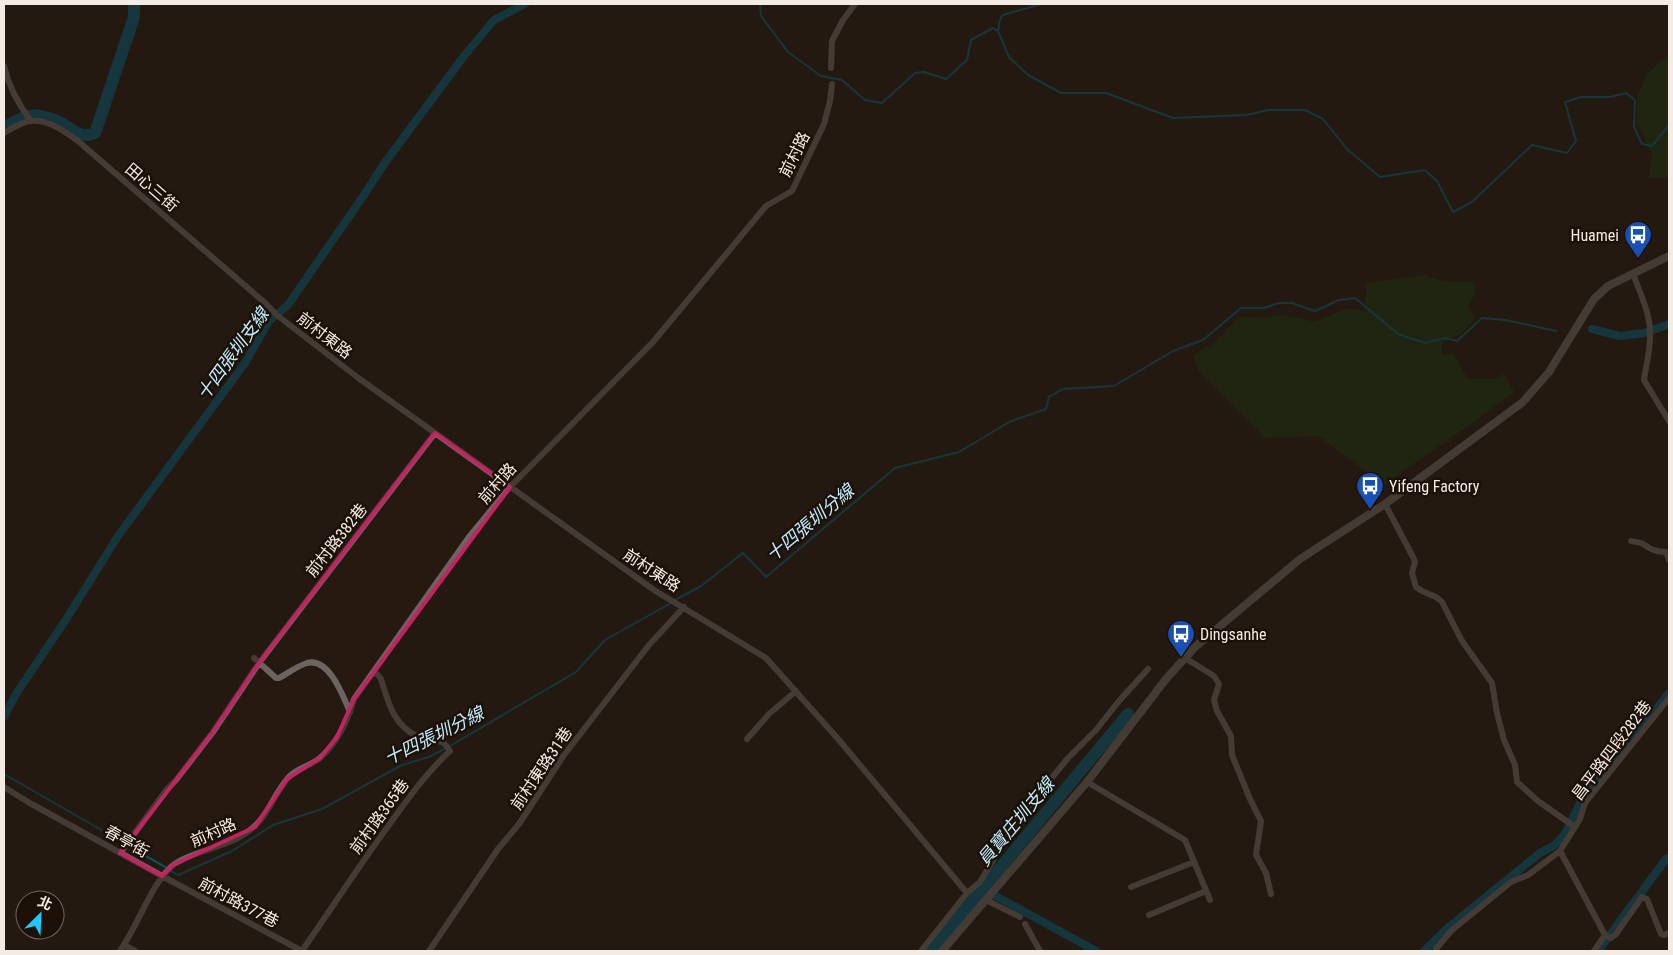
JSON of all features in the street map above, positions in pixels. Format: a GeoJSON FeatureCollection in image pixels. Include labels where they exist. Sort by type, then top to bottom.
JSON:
{"type":"FeatureCollection","features":[{"type":"Feature","properties":{"kind":"street"},"geometry":{"type":"LineString","coordinates":[[831,68],[832,41],[843,20],[856,4]]}},
{"type":"Feature","properties":{"kind":"street"},"geometry":{"type":"LineString","coordinates":[[4,66],[7,82],[31,121],[27,121],[4,133]]}},
{"type":"Feature","properties":{"kind":"street","name":"前村路"},"geometry":{"type":"LineString","coordinates":[[162,876],[173,865],[237,838],[255,827],[264,817],[287,779],[293,773],[320,758],[337,737],[350,712],[354,699],[469,537],[510,486],[653,342],[766,206],[792,191],[824,124],[832,84]]}},
{"type":"Feature","properties":{"kind":"street","name":"田心三街"},"geometry":{"type":"LineString","coordinates":[[31,121],[58,127],[78,140],[278,316]]}},
{"type":"Feature","properties":{"kind":"street"},"geometry":{"type":"LineString","coordinates":[[942,951],[1087,782],[1166,679],[1194,648],[1300,559],[1385,504],[1523,402],[1549,372],[1594,299],[1608,286],[1669,256]]}},
{"type":"Feature","properties":{"kind":"street"},"geometry":{"type":"LineString","coordinates":[[1633,274],[1648,314],[1649,358],[1644,380],[1669,421]]}},
{"type":"Feature","properties":{"kind":"street","name":"前村東路"},"geometry":{"type":"LineString","coordinates":[[278,316],[357,378],[654,590],[766,658],[796,690],[967,893]]}},
{"type":"Feature","properties":{"kind":"street","name":"前村路382巷"},"geometry":{"type":"LineString","coordinates":[[120,853],[167,789],[213,732],[257,661],[435,434]]}},
{"type":"Feature","properties":{"kind":"street"},"geometry":{"type":"LineString","coordinates":[[1385,504],[1413,556],[1415,562],[1412,573],[1416,587],[1442,602],[1462,641],[1492,683],[1497,713],[1504,740],[1515,765],[1517,782],[1538,801],[1575,827]]}},
{"type":"Feature","properties":{"kind":"street"},"geometry":{"type":"LineString","coordinates":[[1631,541],[1643,544],[1646,548],[1666,552],[1669,560]]}},
{"type":"Feature","properties":{"kind":"street","name":"前村東路31巷"},"geometry":{"type":"LineString","coordinates":[[429,951],[498,849],[519,824],[564,755],[649,645],[684,607]]}},
{"type":"Feature","properties":{"kind":"street"},"geometry":{"type":"LineString","coordinates":[[1186,658],[1214,676],[1219,684],[1214,700],[1217,712],[1231,736],[1232,755],[1261,821],[1256,855],[1266,873],[1271,894]]}},
{"type":"Feature","properties":{"kind":"street"},"geometry":{"type":"LineString","coordinates":[[257,661],[276,678],[307,663],[316,663],[324,666],[342,694],[350,712]]}},
{"type":"Feature","properties":{"kind":"street"},"geometry":{"type":"LineString","coordinates":[[920,951],[967,893],[980,882],[1018,819],[1068,758],[1096,730],[1119,701],[1148,670]]}},
{"type":"Feature","properties":{"kind":"street","name":"前村路365巷"},"geometry":{"type":"LineString","coordinates":[[302,951],[359,866],[405,803],[432,768],[450,751],[445,743],[439,740],[427,741],[401,725],[394,716],[381,679],[377,674],[373,673]]}},
{"type":"Feature","properties":{"kind":"street"},"geometry":{"type":"LineString","coordinates":[[747,739],[769,714],[796,690]]}},
{"type":"Feature","properties":{"kind":"street","name":"昌平路四段282巷"},"geometry":{"type":"LineString","coordinates":[[1560,851],[1580,819],[1585,803],[1669,698]]}},
{"type":"Feature","properties":{"kind":"street"},"geometry":{"type":"LineString","coordinates":[[1087,782],[1185,840],[1210,900]]}},
{"type":"Feature","properties":{"kind":"street","name":"春亭街"},"geometry":{"type":"LineString","coordinates":[[4,787],[162,876],[122,948]]}},
{"type":"Feature","properties":{"kind":"street"},"geometry":{"type":"LineString","coordinates":[[1436,948],[1451,931],[1511,882],[1528,875],[1560,851],[1605,935],[1611,938],[1616,934],[1642,897],[1647,899],[1661,934],[1669,933]]}},
{"type":"Feature","properties":{"kind":"street"},"geometry":{"type":"LineString","coordinates":[[1131,887],[1194,862]]}},
{"type":"Feature","properties":{"kind":"street","name":"前村路377巷"},"geometry":{"type":"LineString","coordinates":[[162,876],[302,951]]}},
{"type":"Feature","properties":{"kind":"street"},"geometry":{"type":"LineString","coordinates":[[1149,915],[1206,892]]}},
{"type":"Feature","properties":{"kind":"street"},"geometry":{"type":"LineString","coordinates":[[986,900],[1020,917]]}},
{"type":"Feature","properties":{"kind":"street"},"geometry":{"type":"LineString","coordinates":[[1025,924],[1040,951]]}},
{"type":"Feature","properties":{"kind":"street"},"geometry":{"type":"LineString","coordinates":[[1594,951],[1605,935]]}},
{"type":"Feature","properties":{"kind":"street"},"geometry":{"type":"LineString","coordinates":[[122,948],[135,951]]}},
{"type":"Feature","properties":{"kind":"highlighted area"},"geometry":{"type":"Polygon","coordinates":[[[435,433],[510,487],[354,699],[337,737],[320,758],[287,779],[255,827],[173,865],[162,876],[120,853],[213,732],[259,663],[435,433]]]}},
{"type":"Feature","properties":{"kind":"green space"},"geometry":{"type":"Polygon","coordinates":[[[1669,54],[1669,177],[1649,178],[1652,154],[1637,121],[1637,98],[1647,74],[1669,54]]]}},
{"type":"Feature","properties":{"kind":"green space"},"geometry":{"type":"Polygon","coordinates":[[[1424,275],[1442,281],[1473,282],[1476,293],[1468,306],[1475,319],[1461,334],[1442,343],[1442,355],[1453,353],[1468,379],[1498,379],[1504,373],[1514,392],[1384,486],[1319,436],[1265,438],[1199,371],[1193,355],[1215,342],[1240,316],[1255,318],[1285,315],[1315,322],[1348,308],[1364,311],[1367,283],[1424,275]]]}},
{"type":"Feature","properties":{"kind":"waterway"},"geometry":{"type":"LineString","coordinates":[[4,128],[22,118],[34,116],[54,120],[82,135],[95,133],[134,17],[134,4]]}},
{"type":"Feature","properties":{"kind":"waterway","name":"十四張圳支線"},"geometry":{"type":"LineString","coordinates":[[4,717],[16,694],[67,618],[118,536],[245,363],[269,321],[288,305],[384,164],[464,56],[494,20],[525,4]]}},
{"type":"Feature","properties":{"kind":"waterway"},"geometry":{"type":"LineString","coordinates":[[760,4],[761,16],[788,52],[821,76],[842,80],[865,100],[882,103],[915,73],[924,72],[946,79],[967,60],[971,40],[993,28],[998,31],[1009,57],[1028,75],[1061,93],[1106,93],[1173,118],[1246,115],[1269,110],[1305,110],[1323,119],[1347,149],[1380,177],[1425,170],[1437,181],[1453,212],[1472,202],[1532,145],[1567,153],[1576,141],[1565,102],[1581,97],[1610,97],[1626,93],[1635,100],[1634,127],[1642,144],[1652,146],[1669,125]]}},
{"type":"Feature","properties":{"kind":"waterway"},"geometry":{"type":"LineString","coordinates":[[998,31],[1000,19],[1003,15],[1041,4]]}},
{"type":"Feature","properties":{"kind":"waterway","name":"十四張圳分線"},"geometry":{"type":"LineString","coordinates":[[675,600],[701,586],[743,553],[766,577],[895,468],[959,452],[1011,421],[1046,409],[1049,397],[1063,389],[1114,386],[1173,351],[1203,340],[1241,308],[1264,308],[1279,303],[1292,303],[1315,311],[1339,300],[1355,298],[1398,334],[1425,343],[1445,338],[1457,341],[1482,318],[1505,320],[1556,331]]}},
{"type":"Feature","properties":{"kind":"waterway","name":"員寶庄圳支線"},"geometry":{"type":"LineString","coordinates":[[1592,329],[1620,336],[1644,333],[1669,324]]}},
{"type":"Feature","properties":{"kind":"waterway","name":"十四張圳分線"},"geometry":{"type":"LineString","coordinates":[[450,746],[576,672],[605,640],[671,603]]}},
{"type":"Feature","properties":{"kind":"waterway"},"geometry":{"type":"LineString","coordinates":[[1424,951],[1450,926],[1504,882],[1540,853],[1555,845],[1565,834],[1580,803],[1669,693]]}},
{"type":"Feature","properties":{"kind":"waterway","name":"員寶庄圳支線"},"geometry":{"type":"LineString","coordinates":[[931,951],[1128,714]]}},
{"type":"Feature","properties":{"kind":"waterway","name":"十四張圳分線"},"geometry":{"type":"LineString","coordinates":[[171,871],[178,875],[232,851],[273,825],[322,809],[402,765],[429,757],[446,748]]}},
{"type":"Feature","properties":{"kind":"waterway","name":"十四張圳分線"},"geometry":{"type":"LineString","coordinates":[[4,774],[124,843]]}},
{"type":"Feature","properties":{"kind":"waterway","name":"十四張圳分線"},"geometry":{"type":"LineString","coordinates":[[128,846],[167,868]]}},
{"type":"Feature","properties":{"kind":"waterway"},"geometry":{"type":"LineString","coordinates":[[1598,951],[1666,859],[1669,858]]}},
{"type":"Feature","properties":{"kind":"waterway"},"geometry":{"type":"LineString","coordinates":[[983,889],[1096,951]]}},
{"type":"Feature","properties":{"kind":"place","name":"Huamei"},"geometry":{"type":"Point","coordinates":[1638,259]}},
{"type":"Feature","properties":{"kind":"place","name":"Yifeng Factory"},"geometry":{"type":"Point","coordinates":[1370,510]}},
{"type":"Feature","properties":{"kind":"place","name":"Dingsanhe"},"geometry":{"type":"Point","coordinates":[1181,658]}}]}
